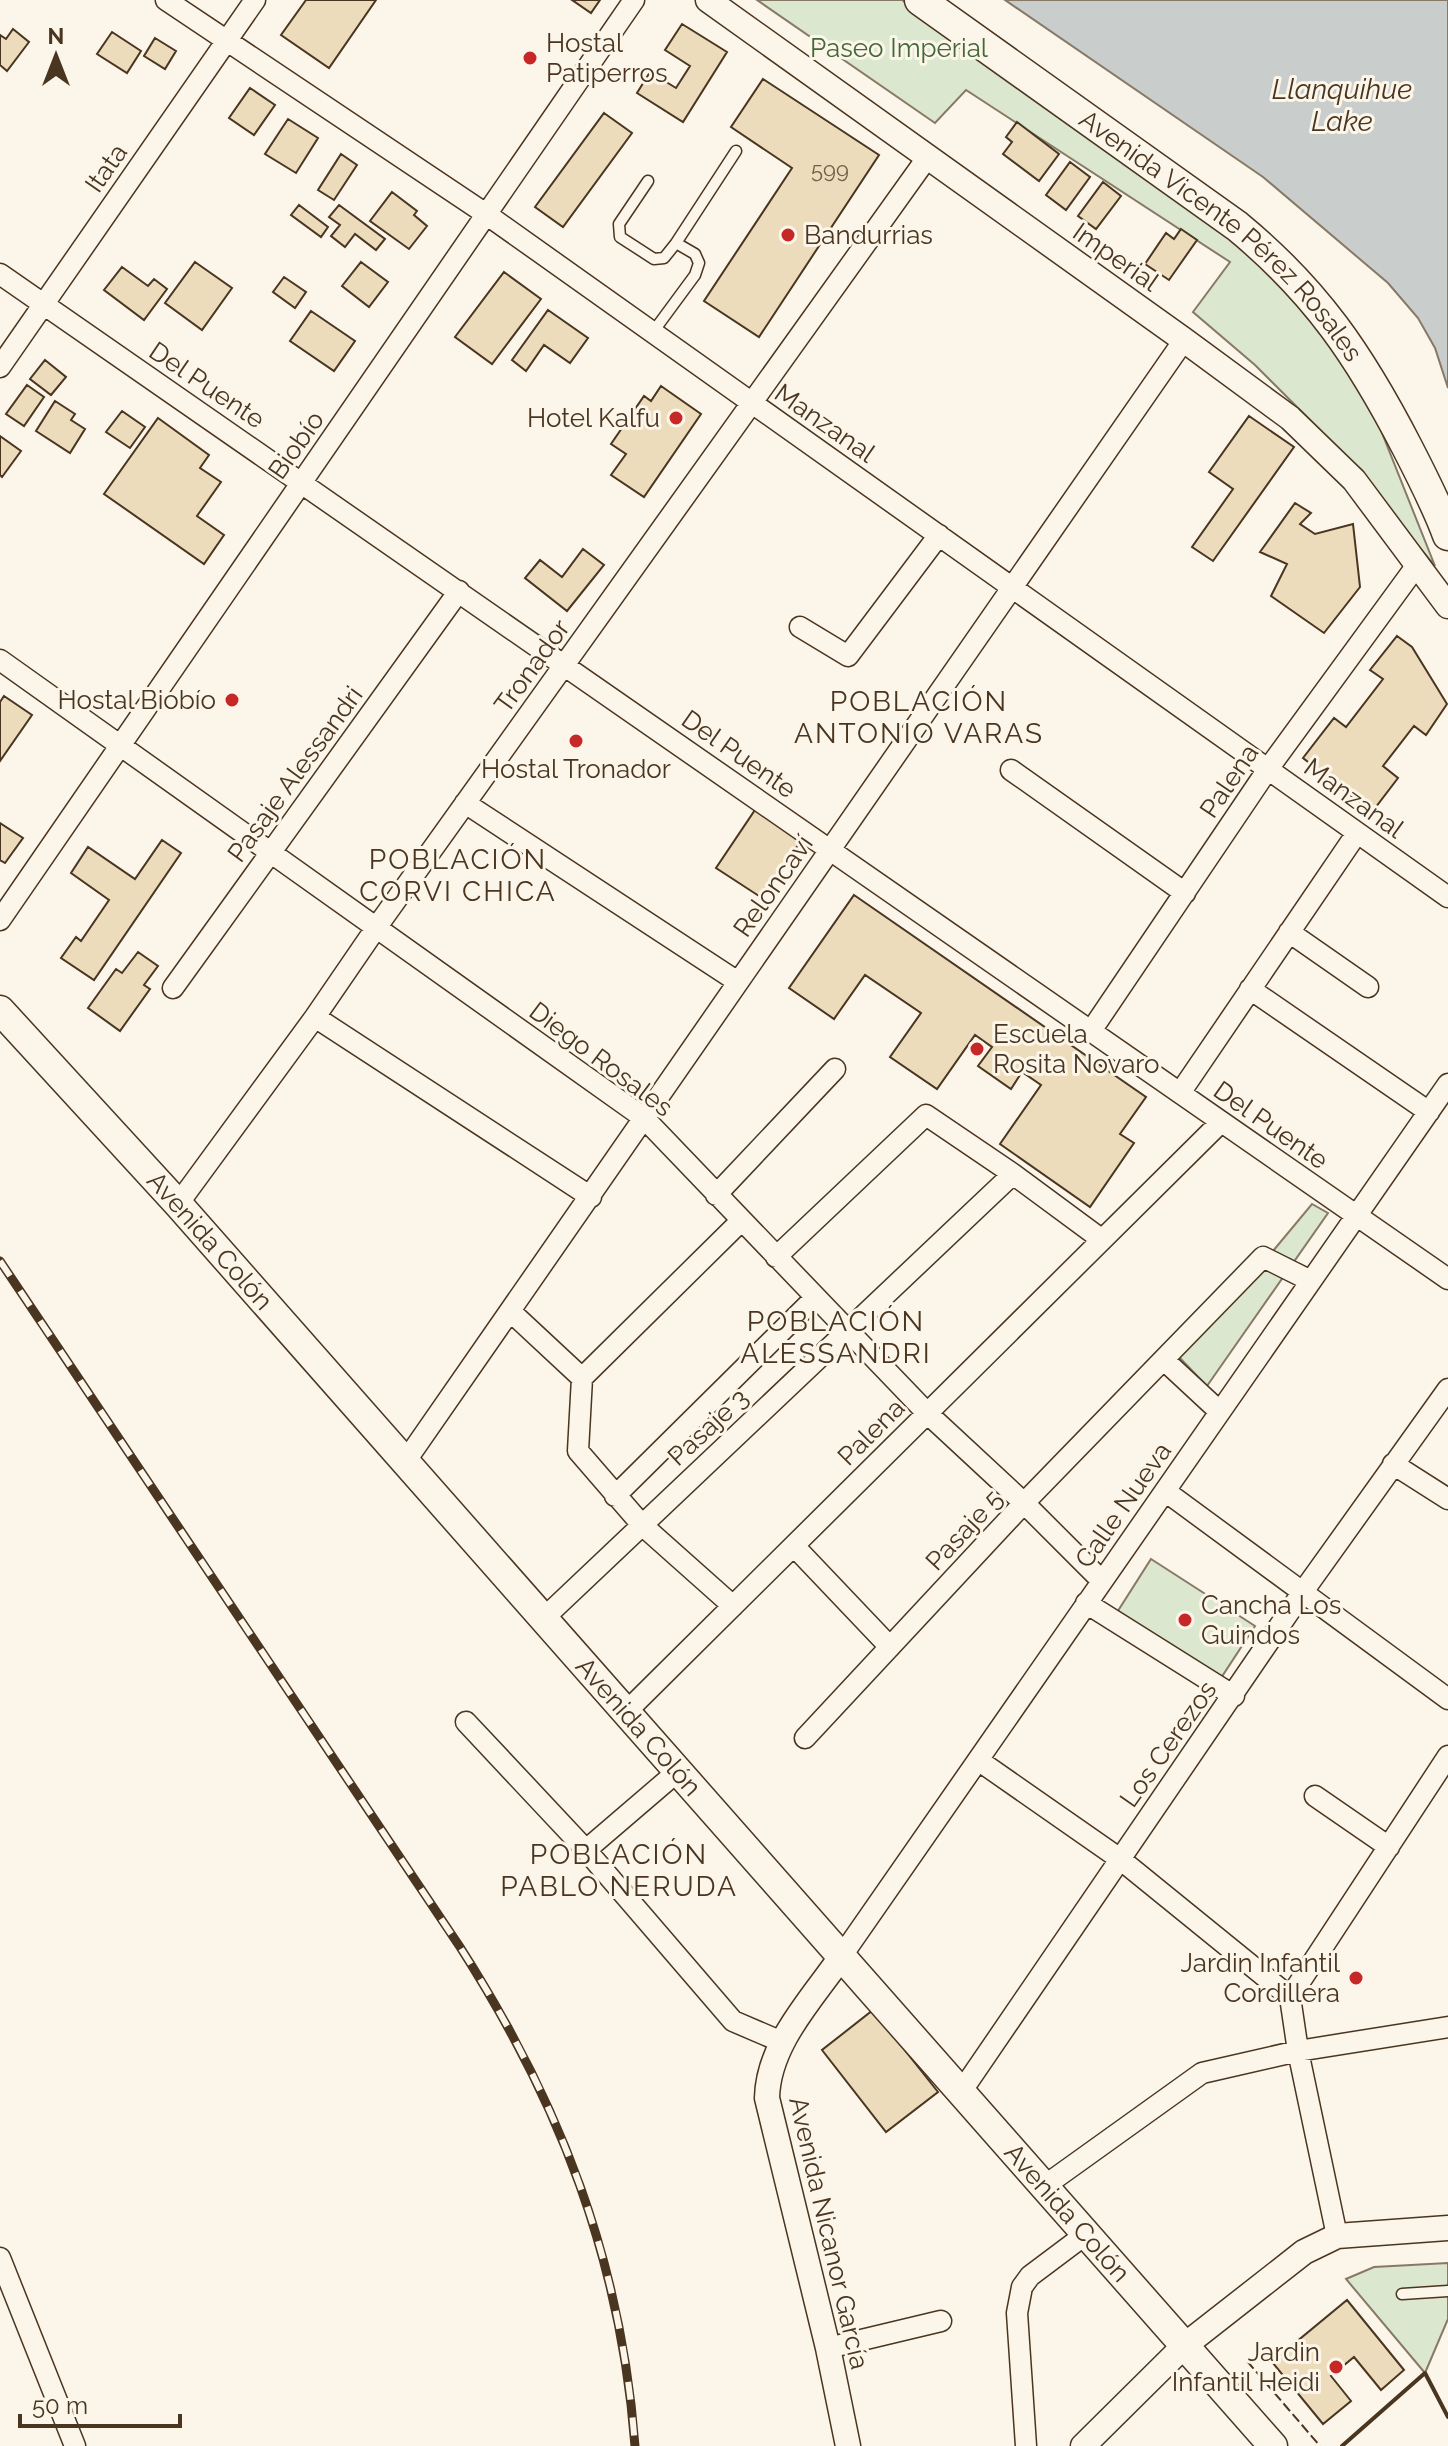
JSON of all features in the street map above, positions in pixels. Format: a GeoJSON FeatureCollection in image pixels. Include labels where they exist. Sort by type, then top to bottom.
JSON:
{"type":"FeatureCollection","features":[{"type":"Feature","properties":{"kind":"main road","name":"Avenida Vicente Pérez Rosales"},"geometry":{"type":"LineString","coordinates":[[920,0],[1237,226],[1282,265],[1328,316],[1371,379],[1439,509],[1448,535]]}},
{"type":"Feature","properties":{"kind":"main road","name":"Avenida Colón"},"geometry":{"type":"LineString","coordinates":[[0,1010],[178,1204],[1273,2446]]}},
{"type":"Feature","properties":{"kind":"street","name":"Manzanal"},"geometry":{"type":"LineString","coordinates":[[166,0],[486,214],[1448,897]]}},
{"type":"Feature","properties":{"kind":"street","name":"Itata"},"geometry":{"type":"LineString","coordinates":[[0,367],[255,0]]}},
{"type":"Feature","properties":{"kind":"street","name":"Biobío"},"geometry":{"type":"LineString","coordinates":[[0,920],[634,0]]}},
{"type":"Feature","properties":{"kind":"street","name":"Imperial"},"geometry":{"type":"LineString","coordinates":[[708,0],[1290,418],[1354,480],[1448,606]]}},
{"type":"Feature","properties":{"kind":"street","name":"Tronador"},"geometry":{"type":"LineString","coordinates":[[178,1204],[315,1017],[927,158]]}},
{"type":"Feature","properties":{"kind":"street","name":"Del Puente"},"geometry":{"type":"LineString","coordinates":[[0,274],[1448,1279]]}},
{"type":"Feature","properties":{"kind":"street","name":"Reloncaví"},"geometry":{"type":"LineString","coordinates":[[405,1462],[1184,340]]}},
{"type":"Feature","properties":{"kind":"street"},"geometry":{"type":"LineString","coordinates":[[800,627],[848,656],[939,535]]}},
{"type":"Feature","properties":{"kind":"street","name":"Palena"},"geometry":{"type":"LineString","coordinates":[[1091,1031],[1268,769],[1417,565]]}},
{"type":"Feature","properties":{"kind":"street","name":"Pasaje Alessandri"},"geometry":{"type":"LineString","coordinates":[[173,988],[459,591]]}},
{"type":"Feature","properties":{"kind":"street","name":"Diego Rosales"},"geometry":{"type":"LineString","coordinates":[[0,660],[644,1118],[927,1413],[1102,1581]]}},
{"type":"Feature","properties":{"kind":"street"},"geometry":{"type":"LineString","coordinates":[[1011,770],[1185,893]]}},
{"type":"Feature","properties":{"kind":"street"},"geometry":{"type":"LineString","coordinates":[[465,803],[738,982]]}},
{"type":"Feature","properties":{"kind":"street"},"geometry":{"type":"LineString","coordinates":[[1180,1093],[1357,833]]}},
{"type":"Feature","properties":{"kind":"street"},"geometry":{"type":"LineString","coordinates":[[1289,932],[1368,987]]}},
{"type":"Feature","properties":{"kind":"street"},"geometry":{"type":"LineString","coordinates":[[1250,989],[1429,1112]]}},
{"type":"Feature","properties":{"kind":"street"},"geometry":{"type":"LineString","coordinates":[[315,1017],[591,1197]]}},
{"type":"Feature","properties":{"kind":"street"},"geometry":{"type":"LineString","coordinates":[[716,1195],[835,1069]]}},
{"type":"Feature","properties":{"kind":"street","name":"Calle Nueva"},"geometry":{"type":"LineString","coordinates":[[841,1957],[1448,1084]]}},
{"type":"Feature","properties":{"kind":"street"},"geometry":{"type":"LineString","coordinates":[[776,1257],[926,1115],[1101,1239]]}},
{"type":"Feature","properties":{"kind":"street","name":"Palena"},"geometry":{"type":"LineString","coordinates":[[626,1712],[1221,1122]]}},
{"type":"Feature","properties":{"kind":"street","name":"Pasaje 3"},"geometry":{"type":"LineString","coordinates":[[543,1619],[1013,1174]]}},
{"type":"Feature","properties":{"kind":"street"},"geometry":{"type":"LineString","coordinates":[[733,1606],[642,1525],[578,1451],[582,1378],[741,1221]]}},
{"type":"Feature","properties":{"kind":"street","name":"Pasaje 5"},"geometry":{"type":"LineString","coordinates":[[805,1738],[1024,1503],[1263,1257],[1311,1281]]}},
{"type":"Feature","properties":{"kind":"street"},"geometry":{"type":"LineString","coordinates":[[615,1496],[815,1298]]}},
{"type":"Feature","properties":{"kind":"street"},"geometry":{"type":"LineString","coordinates":[[510,1311],[582,1378]]}},
{"type":"Feature","properties":{"kind":"street"},"geometry":{"type":"LineString","coordinates":[[1164,1360],[1220,1412]]}},
{"type":"Feature","properties":{"kind":"street","name":"Los Cerezos"},"geometry":{"type":"LineString","coordinates":[[961,2092],[1302,1593],[1448,1389]]}},
{"type":"Feature","properties":{"kind":"street"},"geometry":{"type":"LineString","coordinates":[[1393,1464],[1448,1499]]}},
{"type":"Feature","properties":{"kind":"street"},"geometry":{"type":"LineString","coordinates":[[1165,1491],[1448,1699]]}},
{"type":"Feature","properties":{"kind":"street"},"geometry":{"type":"LineString","coordinates":[[794,1546],[890,1647]]}},
{"type":"Feature","properties":{"kind":"street"},"geometry":{"type":"LineString","coordinates":[[1086,1603],[1234,1696]]}},
{"type":"Feature","properties":{"kind":"street"},"geometry":{"type":"LineString","coordinates":[[466,1722],[586,1850],[733,2021],[782,2042]]}},
{"type":"Feature","properties":{"kind":"street"},"geometry":{"type":"LineString","coordinates":[[1337,2236],[1298,2051],[1290,1997],[1448,1756]]}},
{"type":"Feature","properties":{"kind":"street"},"geometry":{"type":"LineString","coordinates":[[978,1760],[1120,1859],[1290,1997]]}},
{"type":"Feature","properties":{"kind":"street"},"geometry":{"type":"LineString","coordinates":[[586,1850],[677,1772]]}},
{"type":"Feature","properties":{"kind":"street"},"geometry":{"type":"LineString","coordinates":[[1315,1796],[1389,1847]]}},
{"type":"Feature","properties":{"kind":"street","name":"Avenida Nicanor García"},"geometry":{"type":"LineString","coordinates":[[841,1957],[782,2042],[768,2075],[768,2109],[828,2348],[848,2446]]}},
{"type":"Feature","properties":{"kind":"street"},"geometry":{"type":"LineString","coordinates":[[1043,2187],[1202,2073],[1298,2051],[1448,2027]]}},
{"type":"Feature","properties":{"kind":"street"},"geometry":{"type":"LineString","coordinates":[[1083,2446],[1184,2346],[1304,2252],[1337,2236],[1448,2228]]}},
{"type":"Feature","properties":{"kind":"street"},"geometry":{"type":"LineString","coordinates":[[1026,2446],[1017,2313],[1019,2296],[1030,2276],[1086,2234]]}},
{"type":"Feature","properties":{"kind":"street"},"geometry":{"type":"LineString","coordinates":[[0,2258],[75,2446]]}},
{"type":"Feature","properties":{"kind":"street"},"geometry":{"type":"LineString","coordinates":[[828,2348],[941,2321]]}},
{"type":"Feature","properties":{"kind":"lane"},"geometry":{"type":"LineString","coordinates":[[648,181],[619,224],[620,237],[659,260],[676,243],[736,151]]}},
{"type":"Feature","properties":{"kind":"lane"},"geometry":{"type":"LineString","coordinates":[[653,332],[695,275],[699,263],[695,254],[676,243]]}},
{"type":"Feature","properties":{"kind":"lane"},"geometry":{"type":"LineString","coordinates":[[1402,2294],[1448,2291]]}},
{"type":"Feature","properties":{"kind":"green space","name":"Paseo Imperial"},"geometry":{"type":"Polygon","coordinates":[[[757,0],[902,0],[1229,229],[1287,283],[1332,345],[1378,423],[1435,566],[1321,431],[1255,365],[1193,312],[1230,262],[966,90],[935,123],[757,0]]]}},
{"type":"Feature","properties":{"kind":"green space"},"geometry":{"type":"Polygon","coordinates":[[[1312,1204],[1328,1213],[1207,1386],[1176,1354],[1273,1251],[1312,1204]]]}},
{"type":"Feature","properties":{"kind":"green space","name":"Cancha Los Guindos"},"geometry":{"type":"Polygon","coordinates":[[[1151,1559],[1255,1626],[1219,1681],[1116,1614],[1151,1559]]]}},
{"type":"Feature","properties":{"kind":"green space"},"geometry":{"type":"Polygon","coordinates":[[[1448,2263],[1448,2319],[1425,2373],[1346,2279],[1374,2267],[1448,2263]]]}},
{"type":"Feature","properties":{"kind":"water","name":"Llanquihue Lake"},"geometry":{"type":"Polygon","coordinates":[[[1005,0],[1448,0],[1448,388],[1435,348],[1418,318],[1388,283],[1263,177],[1005,0]]]}},
{"type":"Feature","properties":{"kind":"building"},"geometry":{"type":"Polygon","coordinates":[[[306,0],[376,0],[329,68],[281,35],[306,0]]]}},
{"type":"Feature","properties":{"kind":"building"},"geometry":{"type":"Polygon","coordinates":[[[572,0],[600,0],[591,13],[572,0]]]}},
{"type":"Feature","properties":{"kind":"building"},"geometry":{"type":"Polygon","coordinates":[[[682,24],[727,52],[683,122],[637,93],[650,72],[676,88],[690,66],[665,50],[682,24]]]}},
{"type":"Feature","properties":{"kind":"building"},"geometry":{"type":"Polygon","coordinates":[[[13,29],[29,42],[7,71],[0,65],[0,35],[6,39],[13,29]]]}},
{"type":"Feature","properties":{"kind":"building"},"geometry":{"type":"Polygon","coordinates":[[[112,32],[141,51],[127,73],[97,54],[112,32]]]}},
{"type":"Feature","properties":{"kind":"building"},"geometry":{"type":"Polygon","coordinates":[[[155,38],[176,51],[165,69],[144,56],[155,38]]]}},
{"type":"Feature","properties":{"kind":"building","name":"Bandurrias"},"geometry":{"type":"Polygon","coordinates":[[[763,79],[879,155],[759,337],[704,301],[792,168],[731,127],[763,79]]]}},
{"type":"Feature","properties":{"kind":"building"},"geometry":{"type":"Polygon","coordinates":[[[250,88],[275,105],[254,135],[229,118],[250,88]]]}},
{"type":"Feature","properties":{"kind":"building"},"geometry":{"type":"Polygon","coordinates":[[[604,113],[632,133],[563,227],[535,207],[604,113]]]}},
{"type":"Feature","properties":{"kind":"building"},"geometry":{"type":"Polygon","coordinates":[[[288,119],[318,138],[296,173],[265,154],[288,119]]]}},
{"type":"Feature","properties":{"kind":"building"},"geometry":{"type":"Polygon","coordinates":[[[1017,122],[1059,154],[1039,181],[1003,154],[1012,142],[1006,137],[1017,122]]]}},
{"type":"Feature","properties":{"kind":"building"},"geometry":{"type":"Polygon","coordinates":[[[341,154],[357,165],[334,200],[318,190],[341,154]]]}},
{"type":"Feature","properties":{"kind":"building"},"geometry":{"type":"Polygon","coordinates":[[[1070,162],[1090,177],[1066,210],[1046,195],[1070,162]]]}},
{"type":"Feature","properties":{"kind":"building"},"geometry":{"type":"Polygon","coordinates":[[[1103,182],[1121,196],[1096,229],[1078,216],[1103,182]]]}},
{"type":"Feature","properties":{"kind":"building"},"geometry":{"type":"Polygon","coordinates":[[[392,192],[417,211],[414,215],[427,226],[409,249],[370,221],[392,192]]]}},
{"type":"Feature","properties":{"kind":"building"},"geometry":{"type":"Polygon","coordinates":[[[299,205],[328,227],[321,237],[291,215],[299,205]]]}},
{"type":"Feature","properties":{"kind":"building"},"geometry":{"type":"Polygon","coordinates":[[[339,205],[385,239],[376,250],[355,234],[345,247],[331,236],[340,225],[329,217],[339,205]]]}},
{"type":"Feature","properties":{"kind":"building"},"geometry":{"type":"Polygon","coordinates":[[[1181,229],[1197,240],[1169,280],[1145,264],[1166,233],[1174,239],[1181,229]]]}},
{"type":"Feature","properties":{"kind":"building"},"geometry":{"type":"Polygon","coordinates":[[[195,262],[232,288],[202,330],[165,303],[195,262]]]}},
{"type":"Feature","properties":{"kind":"building"},"geometry":{"type":"Polygon","coordinates":[[[361,262],[388,282],[369,307],[342,286],[361,262]]]}},
{"type":"Feature","properties":{"kind":"building"},"geometry":{"type":"Polygon","coordinates":[[[122,267],[148,286],[154,279],[167,289],[144,320],[104,290],[122,267]]]}},
{"type":"Feature","properties":{"kind":"building"},"geometry":{"type":"Polygon","coordinates":[[[504,272],[541,299],[492,364],[455,337],[504,272]]]}},
{"type":"Feature","properties":{"kind":"building"},"geometry":{"type":"Polygon","coordinates":[[[284,277],[306,292],[295,308],[273,292],[284,277]]]}},
{"type":"Feature","properties":{"kind":"building"},"geometry":{"type":"Polygon","coordinates":[[[548,310],[588,338],[570,363],[544,345],[526,371],[512,360],[548,310]]]}},
{"type":"Feature","properties":{"kind":"building"},"geometry":{"type":"Polygon","coordinates":[[[311,311],[355,341],[334,371],[290,341],[311,311]]]}},
{"type":"Feature","properties":{"kind":"building"},"geometry":{"type":"Polygon","coordinates":[[[45,360],[66,377],[51,395],[30,379],[45,360]]]}},
{"type":"Feature","properties":{"kind":"building"},"geometry":{"type":"Polygon","coordinates":[[[27,385],[44,397],[24,426],[6,414],[27,385]]]}},
{"type":"Feature","properties":{"kind":"building"},"geometry":{"type":"Polygon","coordinates":[[[661,386],[701,414],[644,497],[611,475],[626,454],[611,444],[644,396],[651,401],[661,386]]]}},
{"type":"Feature","properties":{"kind":"building"},"geometry":{"type":"Polygon","coordinates":[[[55,401],[75,414],[71,420],[85,429],[70,453],[36,431],[55,401]]]}},
{"type":"Feature","properties":{"kind":"building"},"geometry":{"type":"Polygon","coordinates":[[[122,411],[145,427],[130,448],[106,432],[122,411]]]}},
{"type":"Feature","properties":{"kind":"building"},"geometry":{"type":"Polygon","coordinates":[[[1249,416],[1294,447],[1213,561],[1192,547],[1233,489],[1209,472],[1249,416]]]}},
{"type":"Feature","properties":{"kind":"building"},"geometry":{"type":"Polygon","coordinates":[[[158,418],[209,455],[200,468],[221,482],[197,516],[224,535],[204,564],[104,494],[158,418]]]}},
{"type":"Feature","properties":{"kind":"building"},"geometry":{"type":"Polygon","coordinates":[[[0,436],[21,451],[2,477],[0,475],[0,436]]]}},
{"type":"Feature","properties":{"kind":"building"},"geometry":{"type":"Polygon","coordinates":[[[1295,503],[1311,513],[1300,524],[1315,534],[1353,524],[1360,587],[1324,633],[1271,596],[1287,564],[1260,552],[1295,503]]]}},
{"type":"Feature","properties":{"kind":"building"},"geometry":{"type":"Polygon","coordinates":[[[583,549],[604,565],[567,611],[525,578],[540,560],[562,577],[583,549]]]}},
{"type":"Feature","properties":{"kind":"building"},"geometry":{"type":"Polygon","coordinates":[[[1397,636],[1412,647],[1447,704],[1426,735],[1414,726],[1383,766],[1398,778],[1372,812],[1303,758],[1334,718],[1346,727],[1383,679],[1370,670],[1397,636]]]}},
{"type":"Feature","properties":{"kind":"building"},"geometry":{"type":"Polygon","coordinates":[[[4,696],[32,715],[0,761],[0,702],[4,696]]]}},
{"type":"Feature","properties":{"kind":"building"},"geometry":{"type":"Polygon","coordinates":[[[757,807],[803,838],[762,898],[716,868],[757,807]]]}},
{"type":"Feature","properties":{"kind":"building"},"geometry":{"type":"Polygon","coordinates":[[[0,823],[23,838],[5,863],[0,860],[0,823]]]}},
{"type":"Feature","properties":{"kind":"building"},"geometry":{"type":"Polygon","coordinates":[[[162,840],[181,853],[94,980],[61,958],[76,937],[81,941],[109,900],[71,873],[88,847],[135,879],[162,840]]]}},
{"type":"Feature","properties":{"kind":"building"},"geometry":{"type":"Polygon","coordinates":[[[854,895],[1146,1097],[1120,1134],[1134,1143],[1090,1207],[1000,1144],[1041,1085],[1022,1072],[1011,1089],[978,1066],[992,1047],[975,1035],[937,1089],[890,1057],[921,1013],[865,975],[834,1019],[789,988],[854,895]]]}},
{"type":"Feature","properties":{"kind":"building"},"geometry":{"type":"Polygon","coordinates":[[[138,952],[158,966],[144,985],[150,989],[120,1031],[88,1008],[116,969],[122,973],[138,952]]]}},
{"type":"Feature","properties":{"kind":"building"},"geometry":{"type":"Polygon","coordinates":[[[873,2010],[938,2092],[886,2132],[822,2050],[873,2010]]]}},
{"type":"Feature","properties":{"kind":"building"},"geometry":{"type":"Polygon","coordinates":[[[1347,2300],[1404,2370],[1381,2390],[1354,2357],[1331,2376],[1351,2401],[1323,2424],[1272,2362],[1347,2300]]]}},
{"type":"Feature","properties":{"kind":"railway"},"geometry":{"type":"LineString","coordinates":[[0,1261],[460,1947],[528,2065],[556,2124],[600,2248],[628,2378],[635,2446]]}},
{"type":"Feature","properties":{"kind":"fence"},"geometry":{"type":"LineString","coordinates":[[1247,2361],[1320,2446]]}},
{"type":"Feature","properties":{"kind":"wall"},"geometry":{"type":"LineString","coordinates":[[1342,2446],[1425,2373],[1448,2417]]}},
{"type":"Feature","properties":{"kind":"place","name":"Hostal Patiperros"},"geometry":{"type":"Point","coordinates":[530,58]}},
{"type":"Feature","properties":{"kind":"place","name":"Bandurrias"},"geometry":{"type":"Point","coordinates":[788,235]}},
{"type":"Feature","properties":{"kind":"place","name":"Hotel Kalfu"},"geometry":{"type":"Point","coordinates":[676,418]}},
{"type":"Feature","properties":{"kind":"place","name":"Hostal Biobío"},"geometry":{"type":"Point","coordinates":[232,700]}},
{"type":"Feature","properties":{"kind":"place","name":"Hostal Tronador"},"geometry":{"type":"Point","coordinates":[576,741]}},
{"type":"Feature","properties":{"kind":"place","name":"Escuela Rosita Novaro"},"geometry":{"type":"Point","coordinates":[977,1049]}},
{"type":"Feature","properties":{"kind":"place","name":"Cancha Los Guindos"},"geometry":{"type":"Point","coordinates":[1185,1620]}},
{"type":"Feature","properties":{"kind":"place","name":"Jardin Infantil Cordillera"},"geometry":{"type":"Point","coordinates":[1356,1978]}},
{"type":"Feature","properties":{"kind":"place","name":"Jardin Infantil Heidi"},"geometry":{"type":"Point","coordinates":[1336,2367]}},
{"type":"Feature","properties":{"kind":"district","name":"POBLACIÓN ANTONIO VARAS"},"geometry":{"type":"Point","coordinates":[919,717]}},
{"type":"Feature","properties":{"kind":"district","name":"POBLACIÓN CORVI CHICA"},"geometry":{"type":"Point","coordinates":[458,875]}},
{"type":"Feature","properties":{"kind":"district","name":"POBLACIÓN ALESSANDRI"},"geometry":{"type":"Point","coordinates":[836,1337]}},
{"type":"Feature","properties":{"kind":"district","name":"POBLACIÓN PABLO NERUDA"},"geometry":{"type":"Point","coordinates":[619,1870]}}]}
